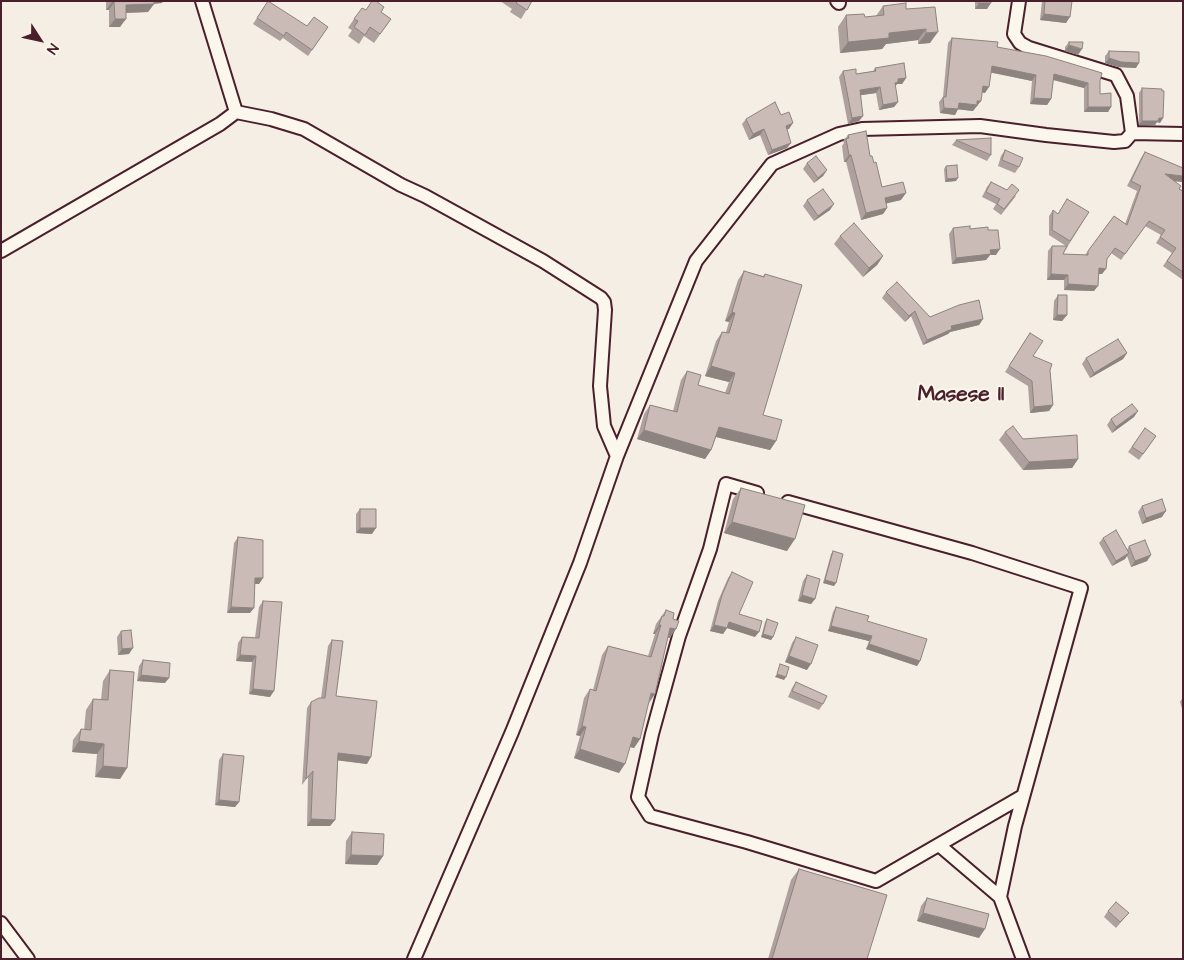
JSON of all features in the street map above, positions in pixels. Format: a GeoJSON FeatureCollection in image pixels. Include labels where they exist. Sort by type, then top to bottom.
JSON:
{"type":"FeatureCollection","features":[{"type":"Feature","properties":{"kind":"street"},"geometry":{"type":"LineString","coordinates":[[202,1],[236,112]]}},
{"type":"Feature","properties":{"kind":"street"},"geometry":{"type":"LineString","coordinates":[[414,959],[516,723],[580,563],[617,456],[696,261],[772,164],[839,134],[862,129],[980,126],[1114,142],[1125,141],[1132,133],[1127,96],[1116,75],[1029,48],[1016,39],[1014,34],[1019,1]]}},
{"type":"Feature","properties":{"kind":"street"},"geometry":{"type":"LineString","coordinates":[[1,251],[220,124],[236,112],[272,119],[304,129],[401,185],[425,196],[544,261],[601,298],[604,302],[605,310],[600,386],[604,426],[617,456]]}},
{"type":"Feature","properties":{"kind":"street"},"geometry":{"type":"LineString","coordinates":[[1132,133],[1183,134]]}},
{"type":"Feature","properties":{"kind":"street"},"geometry":{"type":"LineString","coordinates":[[1000,897],[1015,826],[1024,796],[1081,588],[972,554],[726,484],[710,549],[679,636],[652,734],[638,797],[650,816],[747,842],[876,881],[1024,796]]}},
{"type":"Feature","properties":{"kind":"street"},"geometry":{"type":"LineString","coordinates":[[939,845],[1000,897],[1023,959]]}},
{"type":"Feature","properties":{"kind":"street"},"geometry":{"type":"LineString","coordinates":[[1,923],[28,959]]}},
{"type":"Feature","properties":{"kind":"building"},"geometry":{"type":"Polygon","coordinates":[[[112,1],[154,1],[154,4],[126,5],[126,19],[115,19],[114,2],[112,1]]]}},
{"type":"Feature","properties":{"kind":"building"},"geometry":{"type":"Polygon","coordinates":[[[268,1],[307,26],[314,17],[328,27],[312,50],[286,32],[284,36],[257,18],[268,1]]]}},
{"type":"Feature","properties":{"kind":"building"},"geometry":{"type":"Polygon","coordinates":[[[372,1],[376,1],[384,7],[381,12],[391,19],[380,34],[370,27],[365,35],[354,27],[358,21],[354,19],[362,8],[366,10],[372,1]]]}},
{"type":"Feature","properties":{"kind":"building"},"geometry":{"type":"Polygon","coordinates":[[[518,1],[532,1],[527,10],[516,3],[518,1]]]}},
{"type":"Feature","properties":{"kind":"building"},"geometry":{"type":"Polygon","coordinates":[[[979,1],[991,1],[991,3],[979,3],[979,1]]]}},
{"type":"Feature","properties":{"kind":"building"},"geometry":{"type":"Polygon","coordinates":[[[1045,1],[1072,1],[1070,17],[1044,14],[1045,1]]]}},
{"type":"Feature","properties":{"kind":"building"},"geometry":{"type":"Polygon","coordinates":[[[906,3],[906,9],[935,7],[938,32],[926,33],[926,29],[889,33],[889,38],[848,42],[846,15],[864,14],[865,17],[884,15],[883,6],[906,3]]]}},
{"type":"Feature","properties":{"kind":"building"},"geometry":{"type":"Polygon","coordinates":[[[952,38],[998,42],[997,47],[1046,56],[1102,73],[1100,94],[1111,93],[1111,107],[1088,107],[1088,83],[1054,74],[1051,99],[1034,98],[1036,75],[992,66],[989,87],[983,86],[981,101],[977,101],[977,105],[959,103],[958,109],[944,108],[943,97],[946,97],[952,38]]]}},
{"type":"Feature","properties":{"kind":"building"},"geometry":{"type":"Polygon","coordinates":[[[1069,42],[1083,42],[1082,49],[1069,45],[1069,42]]]}},
{"type":"Feature","properties":{"kind":"building"},"geometry":{"type":"Polygon","coordinates":[[[1109,51],[1139,52],[1139,63],[1121,62],[1109,58],[1109,51]]]}},
{"type":"Feature","properties":{"kind":"building"},"geometry":{"type":"Polygon","coordinates":[[[904,63],[906,78],[898,79],[898,82],[895,83],[898,102],[883,105],[880,87],[860,90],[863,116],[852,118],[843,71],[856,69],[856,74],[876,71],[875,68],[904,63]]]}},
{"type":"Feature","properties":{"kind":"building"},"geometry":{"type":"Polygon","coordinates":[[[1142,88],[1162,89],[1164,91],[1163,118],[1159,118],[1158,121],[1142,121],[1142,88]]]}},
{"type":"Feature","properties":{"kind":"building"},"geometry":{"type":"Polygon","coordinates":[[[775,102],[781,115],[789,112],[793,123],[786,126],[791,143],[772,150],[764,129],[753,134],[746,119],[775,102]]]}},
{"type":"Feature","properties":{"kind":"building"},"geometry":{"type":"Polygon","coordinates":[[[866,131],[870,156],[872,156],[874,163],[876,162],[882,187],[903,182],[906,193],[885,198],[887,208],[866,213],[846,139],[849,138],[848,135],[866,131]]]}},
{"type":"Feature","properties":{"kind":"building"},"geometry":{"type":"Polygon","coordinates":[[[991,138],[991,155],[956,140],[991,138]]]}},
{"type":"Feature","properties":{"kind":"building"},"geometry":{"type":"Polygon","coordinates":[[[1005,150],[1023,158],[1019,167],[1002,160],[1005,150]]]}},
{"type":"Feature","properties":{"kind":"building"},"geometry":{"type":"Polygon","coordinates":[[[1145,152],[1183,168],[1183,176],[1165,174],[1181,186],[1179,189],[1183,191],[1183,272],[1167,261],[1176,248],[1160,237],[1165,230],[1149,221],[1125,254],[1115,248],[1107,259],[1106,269],[1099,268],[1098,286],[1068,284],[1068,275],[1051,274],[1052,246],[1067,246],[1063,254],[1088,255],[1088,251],[1114,216],[1127,225],[1141,186],[1131,181],[1145,152]]]}},
{"type":"Feature","properties":{"kind":"building"},"geometry":{"type":"Polygon","coordinates":[[[816,156],[827,170],[818,178],[807,163],[816,156]]]}},
{"type":"Feature","properties":{"kind":"building"},"geometry":{"type":"Polygon","coordinates":[[[957,165],[958,178],[947,179],[946,166],[957,165]]]}},
{"type":"Feature","properties":{"kind":"building"},"geometry":{"type":"Polygon","coordinates":[[[991,182],[1007,190],[1012,184],[1019,190],[1004,209],[997,204],[1000,199],[986,192],[991,182]]]}},
{"type":"Feature","properties":{"kind":"building"},"geometry":{"type":"Polygon","coordinates":[[[823,189],[834,204],[818,216],[807,200],[823,189]]]}},
{"type":"Feature","properties":{"kind":"building"},"geometry":{"type":"Polygon","coordinates":[[[1067,199],[1089,212],[1070,241],[1052,230],[1053,210],[1058,214],[1067,199]]]}},
{"type":"Feature","properties":{"kind":"building"},"geometry":{"type":"Polygon","coordinates":[[[854,223],[883,256],[869,268],[840,236],[854,223]]]}},
{"type":"Feature","properties":{"kind":"building"},"geometry":{"type":"Polygon","coordinates":[[[970,226],[970,229],[988,227],[988,230],[998,230],[1000,249],[990,250],[991,254],[956,258],[953,228],[970,226]]]}},
{"type":"Feature","properties":{"kind":"building"},"geometry":{"type":"Polygon","coordinates":[[[744,271],[764,277],[765,274],[802,285],[763,415],[782,420],[776,441],[719,427],[711,450],[644,430],[650,405],[677,412],[687,371],[701,375],[698,385],[729,394],[735,373],[711,366],[722,332],[729,333],[735,313],[732,312],[744,271]]]}},
{"type":"Feature","properties":{"kind":"building"},"geometry":{"type":"Polygon","coordinates":[[[897,282],[930,317],[959,305],[979,300],[983,319],[951,326],[952,329],[927,340],[915,311],[909,316],[886,292],[897,282]]]}},
{"type":"Feature","properties":{"kind":"building"},"geometry":{"type":"Polygon","coordinates":[[[1058,295],[1067,295],[1067,315],[1057,315],[1058,295]]]}},
{"type":"Feature","properties":{"kind":"building"},"geometry":{"type":"Polygon","coordinates":[[[1030,333],[1043,341],[1033,356],[1052,364],[1050,370],[1053,405],[1034,407],[1032,381],[1009,366],[1030,333]]]}},
{"type":"Feature","properties":{"kind":"building"},"geometry":{"type":"Polygon","coordinates":[[[1118,339],[1127,353],[1094,373],[1086,358],[1118,339]]]}},
{"type":"Feature","properties":{"kind":"building"},"geometry":{"type":"Polygon","coordinates":[[[1132,404],[1138,411],[1116,427],[1111,419],[1132,404]]]}},
{"type":"Feature","properties":{"kind":"building"},"geometry":{"type":"Polygon","coordinates":[[[1013,426],[1023,439],[1077,435],[1078,459],[1029,462],[1005,432],[1013,426]]]}},
{"type":"Feature","properties":{"kind":"building"},"geometry":{"type":"Polygon","coordinates":[[[1145,428],[1156,436],[1143,454],[1132,447],[1145,428]]]}},
{"type":"Feature","properties":{"kind":"building"},"geometry":{"type":"Polygon","coordinates":[[[741,488],[805,505],[795,539],[732,522],[741,488]]]}},
{"type":"Feature","properties":{"kind":"building"},"geometry":{"type":"Polygon","coordinates":[[[1162,499],[1166,511],[1146,518],[1142,506],[1162,499]]]}},
{"type":"Feature","properties":{"kind":"building"},"geometry":{"type":"Polygon","coordinates":[[[360,509],[376,509],[376,528],[360,528],[360,509]]]}},
{"type":"Feature","properties":{"kind":"building"},"geometry":{"type":"Polygon","coordinates":[[[1116,530],[1129,553],[1116,561],[1103,538],[1116,530]]]}},
{"type":"Feature","properties":{"kind":"building"},"geometry":{"type":"Polygon","coordinates":[[[238,537],[263,540],[263,578],[255,578],[254,608],[231,607],[238,537]]]}},
{"type":"Feature","properties":{"kind":"building"},"geometry":{"type":"Polygon","coordinates":[[[1145,540],[1151,555],[1135,561],[1129,546],[1145,540]]]}},
{"type":"Feature","properties":{"kind":"building"},"geometry":{"type":"Polygon","coordinates":[[[833,551],[843,554],[836,583],[825,580],[833,551]]]}},
{"type":"Feature","properties":{"kind":"building"},"geometry":{"type":"Polygon","coordinates":[[[732,572],[753,582],[739,614],[762,621],[759,632],[729,622],[727,628],[714,625],[722,595],[732,572]]]}},
{"type":"Feature","properties":{"kind":"building"},"geometry":{"type":"Polygon","coordinates":[[[807,575],[820,579],[815,599],[802,595],[807,575]]]}},
{"type":"Feature","properties":{"kind":"building"},"geometry":{"type":"Polygon","coordinates":[[[263,601],[282,602],[274,691],[253,689],[256,656],[240,655],[242,637],[259,638],[263,601]]]}},
{"type":"Feature","properties":{"kind":"building"},"geometry":{"type":"Polygon","coordinates":[[[836,607],[869,616],[867,621],[927,639],[920,661],[869,644],[872,636],[831,626],[836,607]]]}},
{"type":"Feature","properties":{"kind":"building"},"geometry":{"type":"Polygon","coordinates":[[[666,610],[674,613],[673,619],[679,621],[676,629],[670,628],[655,694],[651,693],[640,739],[633,737],[625,764],[580,749],[586,727],[582,726],[590,689],[596,691],[608,646],[651,657],[661,625],[659,625],[666,610]]]}},
{"type":"Feature","properties":{"kind":"building"},"geometry":{"type":"Polygon","coordinates":[[[767,619],[778,623],[773,637],[763,634],[767,619]]]}},
{"type":"Feature","properties":{"kind":"building"},"geometry":{"type":"Polygon","coordinates":[[[131,630],[133,648],[122,649],[121,631],[131,630]]]}},
{"type":"Feature","properties":{"kind":"building"},"geometry":{"type":"Polygon","coordinates":[[[796,637],[818,645],[811,664],[789,656],[796,637]]]}},
{"type":"Feature","properties":{"kind":"building"},"geometry":{"type":"Polygon","coordinates":[[[332,640],[343,641],[336,696],[377,701],[371,757],[338,753],[335,820],[311,819],[313,771],[306,779],[311,702],[319,698],[325,698],[332,640]]]}},
{"type":"Feature","properties":{"kind":"building"},"geometry":{"type":"Polygon","coordinates":[[[143,660],[170,663],[169,678],[141,675],[143,660]]]}},
{"type":"Feature","properties":{"kind":"building"},"geometry":{"type":"Polygon","coordinates":[[[780,664],[789,667],[786,677],[777,674],[780,664]]]}},
{"type":"Feature","properties":{"kind":"building"},"geometry":{"type":"Polygon","coordinates":[[[110,670],[134,672],[127,768],[103,766],[104,744],[79,741],[81,729],[91,730],[93,699],[108,700],[110,670]]]}},
{"type":"Feature","properties":{"kind":"building"},"geometry":{"type":"Polygon","coordinates":[[[796,682],[827,696],[823,704],[792,691],[796,682]]]}},
{"type":"Feature","properties":{"kind":"building"},"geometry":{"type":"Polygon","coordinates":[[[223,754],[244,756],[239,802],[219,800],[223,754]]]}},
{"type":"Feature","properties":{"kind":"building"},"geometry":{"type":"Polygon","coordinates":[[[352,832],[384,834],[383,856],[351,855],[352,832]]]}},
{"type":"Feature","properties":{"kind":"building"},"geometry":{"type":"Polygon","coordinates":[[[799,869],[887,895],[867,959],[772,959],[799,869]]]}},
{"type":"Feature","properties":{"kind":"building"},"geometry":{"type":"Polygon","coordinates":[[[927,898],[989,914],[985,929],[923,913],[927,898]]]}},
{"type":"Feature","properties":{"kind":"building"},"geometry":{"type":"Polygon","coordinates":[[[1116,902],[1129,913],[1120,922],[1108,911],[1116,902]]]}},
{"type":"Feature","properties":{"kind":"district","name":"Masese II"},"geometry":{"type":"Point","coordinates":[961,396]}}]}
